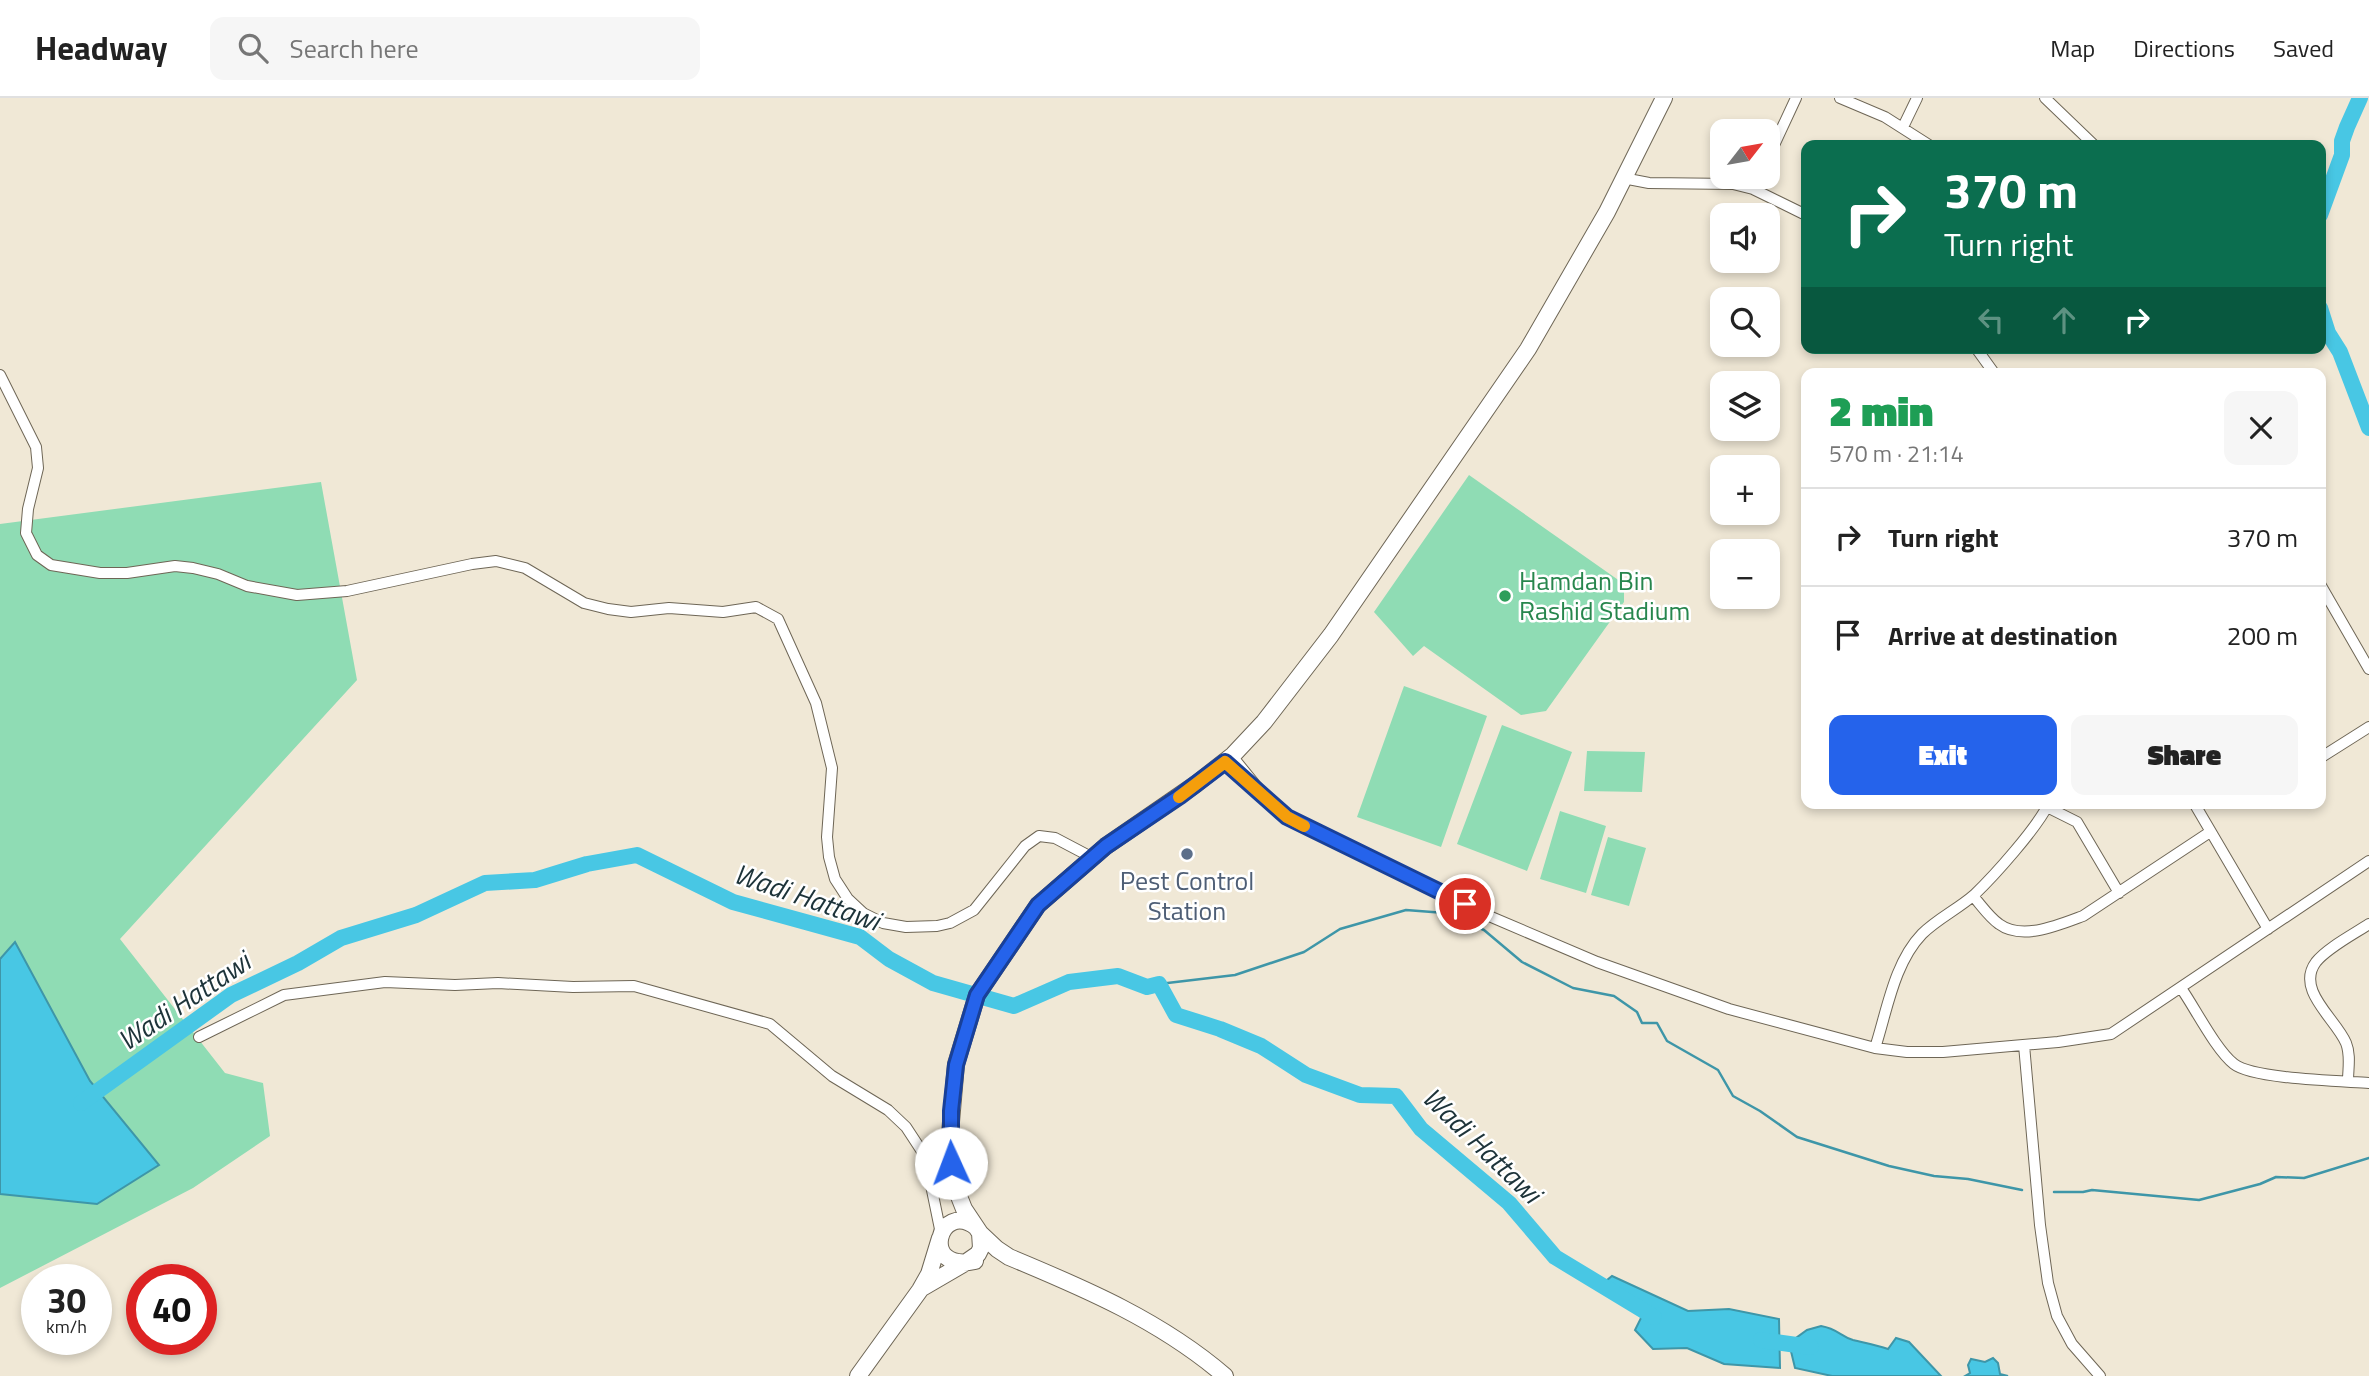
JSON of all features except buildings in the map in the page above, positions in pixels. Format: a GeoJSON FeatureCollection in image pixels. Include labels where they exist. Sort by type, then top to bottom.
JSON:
{"type":"FeatureCollection","features":[{"type":"Feature","properties":{"kind":"street"},"geometry":{"type":"LineString","coordinates":[[920,1290],[965,1263],[978,1254],[981,1248],[978,1230],[964,1209],[953,1181],[949,1145],[956,1065],[977,995],[1038,905],[1093,858],[1228,759],[1264,722],[1331,635],[1528,349],[1607,212],[1664,98]]}},
{"type":"Feature","properties":{"kind":"street"},"geometry":{"type":"LineString","coordinates":[[1780,132],[1796,98]]}},
{"type":"Feature","properties":{"kind":"street"},"geometry":{"type":"LineString","coordinates":[[1840,98],[1903,127],[1922,140]]}},
{"type":"Feature","properties":{"kind":"street"},"geometry":{"type":"LineString","coordinates":[[1903,127],[1917,98]]}},
{"type":"Feature","properties":{"kind":"street"},"geometry":{"type":"LineString","coordinates":[[2045,98],[2089,140]]}},
{"type":"Feature","properties":{"kind":"street"},"geometry":{"type":"LineString","coordinates":[[1623,178],[1649,183],[1710,184]]}},
{"type":"Feature","properties":{"kind":"street"},"geometry":{"type":"LineString","coordinates":[[1753,189],[1801,213]]}},
{"type":"Feature","properties":{"kind":"street"},"geometry":{"type":"LineString","coordinates":[[0,375],[36,447],[38,468],[28,509],[26,533],[37,555],[51,565],[100,573],[127,573],[175,566],[194,568],[247,586],[297,595],[347,591],[496,561],[525,568],[584,603],[608,609],[631,612],[683,608],[723,612],[756,607],[778,619],[816,703],[832,768],[828,857],[835,878],[848,899],[863,913],[883,923],[906,927],[950,923],[974,910],[1025,845],[1039,836],[1055,838],[1093,858]]}},
{"type":"Feature","properties":{"kind":"street"},"geometry":{"type":"LineString","coordinates":[[2326,594],[2369,669]]}},
{"type":"Feature","properties":{"kind":"street"},"geometry":{"type":"LineString","coordinates":[[2326,754],[2369,727]]}},
{"type":"Feature","properties":{"kind":"street"},"geometry":{"type":"LineString","coordinates":[[1228,759],[1287,817],[1489,916],[1597,962],[1729,1009],[1875,1048],[1907,1052],[1943,1052],[2024,1045],[2111,1034],[2369,862]]}},
{"type":"Feature","properties":{"kind":"street"},"geometry":{"type":"LineString","coordinates":[[1875,1048],[1900,968],[1911,949],[1922,935],[1973,896],[2006,860],[2045,809]]}},
{"type":"Feature","properties":{"kind":"street"},"geometry":{"type":"LineString","coordinates":[[2055,809],[2077,822],[2119,893]]}},
{"type":"Feature","properties":{"kind":"street"},"geometry":{"type":"LineString","coordinates":[[2197,809],[2268,929]]}},
{"type":"Feature","properties":{"kind":"street"},"geometry":{"type":"LineString","coordinates":[[1973,896],[1998,924],[2012,931],[2027,931],[2083,916],[2210,832]]}},
{"type":"Feature","properties":{"kind":"street"},"geometry":{"type":"LineString","coordinates":[[2348,1081],[2347,1045],[2317,1000],[2310,985],[2310,978],[2318,960],[2369,924]]}},
{"type":"Feature","properties":{"kind":"street"},"geometry":{"type":"LineString","coordinates":[[199,1037],[284,995],[385,982],[634,986],[769,1024],[832,1076],[888,1110],[906,1127],[925,1156],[941,1234],[940,1244],[946,1257],[958,1263],[1009,1257]]}},
{"type":"Feature","properties":{"kind":"street"},"geometry":{"type":"LineString","coordinates":[[2181,988],[2222,1051],[2235,1065],[2247,1071],[2369,1083]]}},
{"type":"Feature","properties":{"kind":"street"},"geometry":{"type":"LineString","coordinates":[[2024,1045],[2040,1225],[2048,1283],[2057,1316],[2072,1344],[2100,1376]]}},
{"type":"Feature","properties":{"kind":"street"},"geometry":{"type":"LineString","coordinates":[[858,1376],[929,1274],[953,1181]]}},
{"type":"Feature","properties":{"kind":"street"},"geometry":{"type":"LineString","coordinates":[[941,1234],[951,1222],[965,1220],[997,1250],[1150,1321],[1202,1356],[1225,1376]]}},
{"type":"Feature","properties":{"kind":"green space","name":"Hamdan Bin Rashid Stadium"},"geometry":{"type":"Polygon","coordinates":[[[1469,475],[1624,584],[1624,602],[1546,711],[1521,715],[1424,646],[1413,656],[1374,612],[1469,475]]]}},
{"type":"Feature","properties":{"kind":"green space"},"geometry":{"type":"Polygon","coordinates":[[[321,482],[357,680],[120,939],[225,1073],[263,1083],[270,1136],[193,1188],[46,1264],[21,1264],[21,1277],[0,1288],[0,524],[321,482]]]}},
{"type":"Feature","properties":{"kind":"green space"},"geometry":{"type":"Polygon","coordinates":[[[1404,686],[1487,716],[1441,847],[1357,817],[1404,686]]]}},
{"type":"Feature","properties":{"kind":"green space"},"geometry":{"type":"Polygon","coordinates":[[[1502,725],[1572,752],[1527,871],[1457,844],[1502,725]]]}},
{"type":"Feature","properties":{"kind":"green space"},"geometry":{"type":"Polygon","coordinates":[[[1587,751],[1645,752],[1642,792],[1584,791],[1587,751]]]}},
{"type":"Feature","properties":{"kind":"green space"},"geometry":{"type":"Polygon","coordinates":[[[1560,811],[1606,826],[1586,893],[1540,879],[1560,811]]]}},
{"type":"Feature","properties":{"kind":"green space"},"geometry":{"type":"Polygon","coordinates":[[[1608,837],[1646,848],[1629,906],[1591,895],[1608,837]]]}},
{"type":"Feature","properties":{"kind":"water"},"geometry":{"type":"Polygon","coordinates":[[[15,942],[90,1081],[159,1165],[97,1204],[0,1194],[0,959],[15,942]]]}},
{"type":"Feature","properties":{"kind":"water"},"geometry":{"type":"Polygon","coordinates":[[[1612,1276],[1688,1311],[1729,1309],[1779,1319],[1780,1368],[1724,1364],[1687,1348],[1653,1349],[1635,1330],[1641,1318],[1637,1302],[1619,1298],[1601,1285],[1612,1276]]]}},
{"type":"Feature","properties":{"kind":"water"},"geometry":{"type":"Polygon","coordinates":[[[1821,1326],[1853,1340],[1888,1349],[1896,1338],[1909,1342],[1941,1376],[1832,1376],[1795,1368],[1789,1343],[1807,1330],[1821,1326]]]}},
{"type":"Feature","properties":{"kind":"water"},"geometry":{"type":"Polygon","coordinates":[[[1993,1358],[1998,1363],[2000,1374],[2008,1376],[1965,1376],[1970,1373],[1968,1365],[1971,1359],[1985,1362],[1993,1358]]]}},
{"type":"Feature","properties":{"kind":"waterway"},"geometry":{"type":"LineString","coordinates":[[2326,199],[2342,155],[2342,141],[2360,98]]}},
{"type":"Feature","properties":{"kind":"waterway"},"geometry":{"type":"LineString","coordinates":[[2326,327],[2340,352],[2369,428]]}},
{"type":"Feature","properties":{"kind":"waterway","name":"Wadi Hattawi"},"geometry":{"type":"LineString","coordinates":[[81,1103],[231,995],[298,963],[341,938],[416,915],[485,883],[535,880],[587,864],[637,855],[733,902],[860,937],[889,959],[933,983],[1014,1006],[1069,982],[1118,976],[1147,987],[1159,984],[1176,1015],[1261,1046],[1306,1075],[1360,1095],[1396,1096],[1421,1129],[1509,1203],[1555,1257],[1654,1317]]}},
{"type":"Feature","properties":{"kind":"waterway"},"geometry":{"type":"LineString","coordinates":[[1159,984],[1235,975],[1304,952],[1340,929],[1406,910],[1445,913],[1484,930],[1522,962],[1573,988],[1614,996],[1637,1012],[1642,1023],[1657,1023],[1667,1041],[1718,1070],[1733,1096],[1797,1137],[1889,1166],[2022,1190]]}},
{"type":"Feature","properties":{"kind":"waterway"},"geometry":{"type":"LineString","coordinates":[[2054,1192],[2092,1190],[2199,1200],[2260,1184],[2276,1177],[2304,1178],[2369,1158]]}},
{"type":"Feature","properties":{"kind":"waterway","name":"Wadi Hattawi"},"geometry":{"type":"LineString","coordinates":[[1761,1340],[1811,1347]]}},
{"type":"Feature","properties":{"kind":"slow traffic"},"geometry":{"type":"LineString","coordinates":[[1179,797],[1225,762],[1262,793],[1273,806],[1304,826]]}},
{"type":"Feature","properties":{"kind":"place","name":"Hamdan Bin Rashid Stadium"},"geometry":{"type":"Point","coordinates":[1505,596]}},
{"type":"Feature","properties":{"kind":"place","name":"Pest Control Station"},"geometry":{"type":"Point","coordinates":[1187,854]}},
{"type":"Feature","properties":{"kind":"route"},"geometry":{"type":"LineString","coordinates":[[951,1163],[949,1145],[956,1065],[977,995],[1038,905],[1106,846],[1225,762],[1287,817],[1465,904]]}}]}
